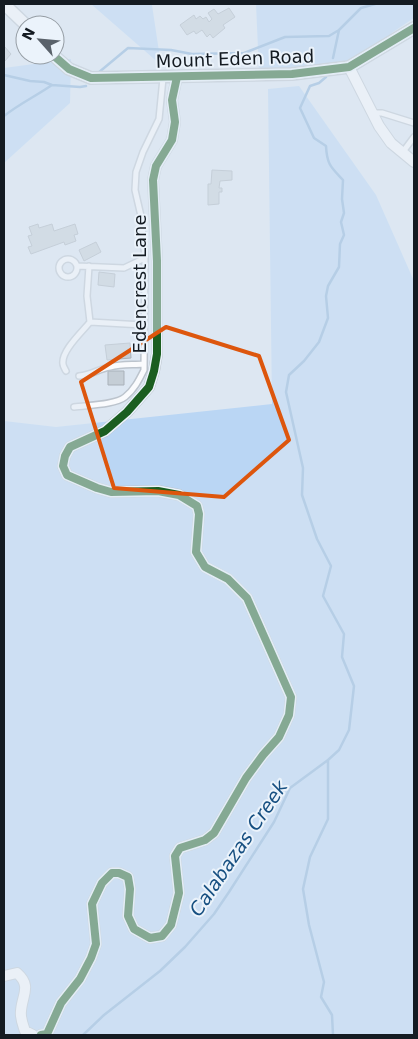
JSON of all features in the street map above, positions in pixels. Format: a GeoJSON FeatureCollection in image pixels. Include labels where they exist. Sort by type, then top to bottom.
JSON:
{"type":"FeatureCollection","features":[{"type":"Feature","properties":{"kind":"street"},"geometry":{"type":"LineString","coordinates":[[7,5],[16,15]]}},
{"type":"Feature","properties":{"kind":"street","name":"Mount Eden Road"},"geometry":{"type":"LineString","coordinates":[[64,65],[69,69],[91,78],[292,74],[349,67],[414,28]]}},
{"type":"Feature","properties":{"kind":"street"},"geometry":{"type":"LineString","coordinates":[[349,67],[372,114],[390,143],[414,162]]}},
{"type":"Feature","properties":{"kind":"street","name":"Edencrest Lane"},"geometry":{"type":"LineString","coordinates":[[41,1035],[47,1034],[62,1003],[80,979],[91,958],[96,944],[92,904],[102,883],[112,873],[119,873],[128,877],[130,889],[128,916],[134,929],[150,938],[162,936],[171,925],[179,893],[175,856],[180,848],[204,840],[214,833],[246,778],[279,737],[289,714],[291,697],[247,598],[228,579],[205,566],[196,552],[199,514],[197,506],[179,495],[158,491],[111,492],[97,488],[67,474],[63,466],[65,456],[70,447],[105,431],[127,412],[149,387],[154,371],[157,354],[157,262],[153,180],[156,166],[172,140],[175,122],[172,100],[177,77]]}},
{"type":"Feature","properties":{"kind":"street"},"geometry":{"type":"LineString","coordinates":[[4,976],[17,973],[23,979],[26,986],[20,1012],[25,1031],[33,1035]]}},
{"type":"Feature","properties":{"kind":"lane"},"geometry":{"type":"LineString","coordinates":[[74,407],[107,403],[124,398],[136,386],[144,370],[145,258],[141,216],[135,190],[136,172],[143,152],[159,119],[164,77]]}},
{"type":"Feature","properties":{"kind":"lane"},"geometry":{"type":"LineString","coordinates":[[372,114],[382,113],[414,122]]}},
{"type":"Feature","properties":{"kind":"lane"},"geometry":{"type":"LineString","coordinates":[[402,153],[414,137]]}},
{"type":"Feature","properties":{"kind":"lane"},"geometry":{"type":"LineString","coordinates":[[77,266],[124,268],[145,258]]}},
{"type":"Feature","properties":{"kind":"lane"},"geometry":{"type":"LineString","coordinates":[[89,266],[86,296],[90,322]]}},
{"type":"Feature","properties":{"kind":"lane"},"geometry":{"type":"LineString","coordinates":[[90,322],[143,325]]}},
{"type":"Feature","properties":{"kind":"lane"},"geometry":{"type":"LineString","coordinates":[[66,371],[63,363],[64,356],[74,340],[90,322]]}},
{"type":"Feature","properties":{"kind":"lane"},"geometry":{"type":"LineString","coordinates":[[79,376],[90,375],[103,368],[112,366],[143,364]]}},
{"type":"Feature","properties":{"kind":"highlighted area"},"geometry":{"type":"Polygon","coordinates":[[[166,327],[259,356],[289,440],[224,497],[114,488],[81,382],[166,327]]]}},
{"type":"Feature","properties":{"kind":"shaded area"},"geometry":{"type":"Polygon","coordinates":[[[91,4],[160,4],[152,5],[161,65],[91,4]]]}},
{"type":"Feature","properties":{"kind":"shaded area"},"geometry":{"type":"Polygon","coordinates":[[[256,4],[414,4],[414,18],[393,32],[353,68],[259,71],[256,4]]]}},
{"type":"Feature","properties":{"kind":"shaded area"},"geometry":{"type":"Polygon","coordinates":[[[71,59],[70,103],[4,163],[4,68],[26,65],[65,65],[65,60],[71,59]]]}},
{"type":"Feature","properties":{"kind":"shaded area"},"geometry":{"type":"Polygon","coordinates":[[[299,86],[376,195],[414,281],[414,1035],[4,1035],[4,421],[56,427],[272,404],[268,89],[299,86]]]}},
{"type":"Feature","properties":{"kind":"building"},"geometry":{"type":"Polygon","coordinates":[[[229,8],[235,17],[223,25],[225,28],[213,38],[210,34],[207,37],[202,30],[196,34],[194,31],[187,35],[180,25],[194,15],[196,19],[200,16],[203,19],[206,17],[209,22],[212,19],[208,13],[214,9],[218,14],[229,8]]]}},
{"type":"Feature","properties":{"kind":"building"},"geometry":{"type":"Polygon","coordinates":[[[4,46],[11,54],[4,62],[4,46]]]}},
{"type":"Feature","properties":{"kind":"building"},"geometry":{"type":"Polygon","coordinates":[[[212,170],[232,171],[232,180],[220,181],[219,188],[222,188],[222,192],[219,192],[219,204],[208,205],[208,184],[211,184],[212,170]]]}},
{"type":"Feature","properties":{"kind":"building"},"geometry":{"type":"Polygon","coordinates":[[[38,224],[39,228],[52,224],[54,231],[75,224],[78,234],[74,235],[76,241],[65,245],[64,242],[31,254],[28,247],[32,246],[28,236],[32,235],[29,227],[38,224]]]}},
{"type":"Feature","properties":{"kind":"building"},"geometry":{"type":"Polygon","coordinates":[[[96,242],[101,252],[84,261],[79,250],[96,242]]]}},
{"type":"Feature","properties":{"kind":"building"},"geometry":{"type":"Polygon","coordinates":[[[99,272],[115,274],[114,287],[98,285],[99,272]]]}},
{"type":"Feature","properties":{"kind":"building"},"geometry":{"type":"Polygon","coordinates":[[[130,343],[131,358],[107,360],[105,345],[130,343]]]}},
{"type":"Feature","properties":{"kind":"building"},"geometry":{"type":"Polygon","coordinates":[[[108,371],[124,371],[124,385],[108,385],[108,371]]]}},
{"type":"Feature","properties":{"kind":"waterway","name":"Calabazas Creek"},"geometry":{"type":"LineString","coordinates":[[333,58],[339,30],[361,8],[375,4]]}},
{"type":"Feature","properties":{"kind":"waterway"},"geometry":{"type":"LineString","coordinates":[[98,73],[128,48],[171,50],[192,54],[244,53],[285,37],[329,36],[339,30]]}},
{"type":"Feature","properties":{"kind":"waterway"},"geometry":{"type":"LineString","coordinates":[[4,75],[52,85],[86,86]]}},
{"type":"Feature","properties":{"kind":"waterway","name":"Calabazas Creek"},"geometry":{"type":"LineString","coordinates":[[83,1035],[104,1015],[160,971],[185,947],[214,914],[274,822],[290,788],[339,750],[349,730],[354,686],[342,657],[344,634],[323,596],[331,566],[317,539],[302,495],[303,468],[286,392],[289,375],[304,361],[319,342],[328,318],[326,296],[328,286],[339,267],[340,244],[344,235],[341,222],[344,213],[342,199],[343,180],[330,165],[326,146],[314,138],[300,108],[310,86],[319,83],[326,77]]}},
{"type":"Feature","properties":{"kind":"waterway"},"geometry":{"type":"LineString","coordinates":[[4,116],[52,85]]}},
{"type":"Feature","properties":{"kind":"waterway"},"geometry":{"type":"LineString","coordinates":[[328,760],[328,819],[310,857],[303,889],[309,925],[324,982],[321,997],[332,1015],[333,1035]]}},
{"type":"Feature","properties":{"kind":"cycle path"},"geometry":{"type":"LineString","coordinates":[[64,65],[69,69],[91,78],[292,74],[349,67],[414,28]]}},
{"type":"Feature","properties":{"kind":"cycle path"},"geometry":{"type":"LineString","coordinates":[[41,1035],[47,1034],[61,1003],[80,979],[91,958],[96,944],[92,904],[102,883],[112,873],[119,873],[128,877],[130,889],[128,916],[134,929],[150,938],[162,936],[171,925],[179,893],[175,856],[180,848],[205,840],[214,833],[246,778],[279,737],[289,715],[291,697],[247,598],[228,579],[205,567],[196,552],[199,514],[197,506],[179,495],[158,491],[111,492],[97,488],[67,475],[63,466],[65,456],[70,447],[105,431],[127,412],[149,387],[154,371],[157,354],[157,261],[153,180],[156,166],[172,140],[175,122],[172,100],[177,77]]}}]}
